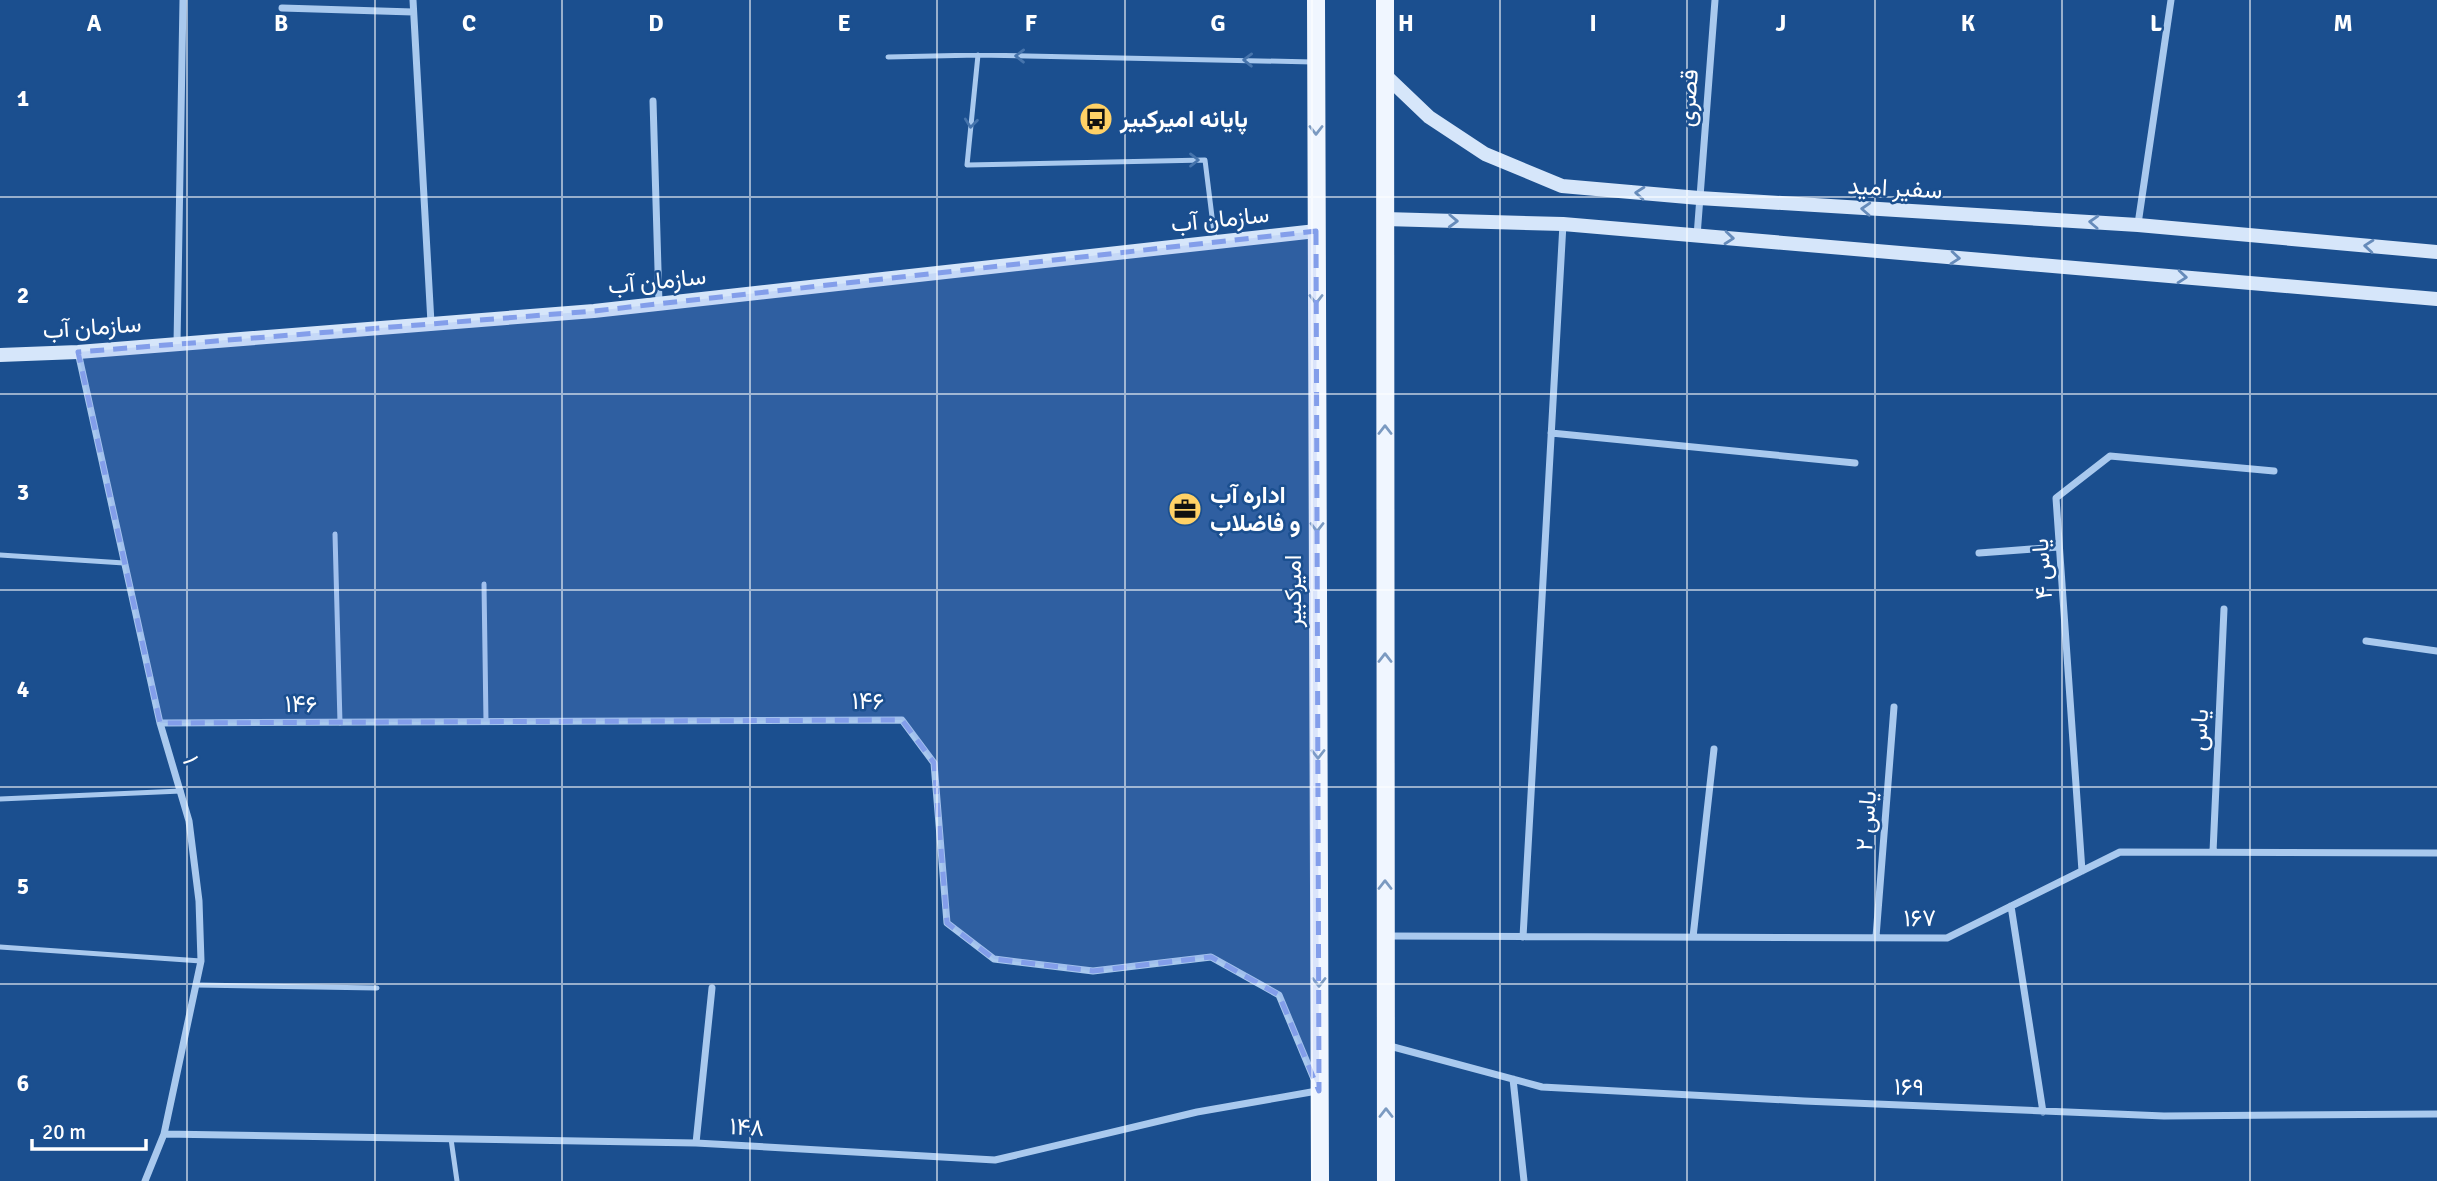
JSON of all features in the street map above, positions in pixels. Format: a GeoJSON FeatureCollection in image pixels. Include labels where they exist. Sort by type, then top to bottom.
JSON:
{"type":"FeatureCollection","features":[{"type":"Feature","properties":{"kind":"main road","name":"امیرکبیر"},"geometry":{"type":"LineString","coordinates":[[1316,0],[1320,1181]]}},
{"type":"Feature","properties":{"kind":"main road"},"geometry":{"type":"LineString","coordinates":[[1385,0],[1386,1181]]}},
{"type":"Feature","properties":{"kind":"street"},"geometry":{"type":"LineString","coordinates":[[177,344],[183,0]]}},
{"type":"Feature","properties":{"kind":"street"},"geometry":{"type":"LineString","coordinates":[[412,0],[431,323]]}},
{"type":"Feature","properties":{"kind":"street","name":"قصری"},"geometry":{"type":"LineString","coordinates":[[1697,236],[1715,0]]}},
{"type":"Feature","properties":{"kind":"street"},"geometry":{"type":"LineString","coordinates":[[2138,225],[2171,0]]}},
{"type":"Feature","properties":{"kind":"street"},"geometry":{"type":"LineString","coordinates":[[282,8],[413,12]]}},
{"type":"Feature","properties":{"kind":"street","name":"سفیر امید"},"geometry":{"type":"LineString","coordinates":[[1385,75],[1429,117],[1485,154],[1562,186],[1699,198],[2138,225],[2437,252]]}},
{"type":"Feature","properties":{"kind":"street"},"geometry":{"type":"LineString","coordinates":[[653,101],[659,303]]}},
{"type":"Feature","properties":{"kind":"street"},"geometry":{"type":"LineString","coordinates":[[1385,219],[1563,224],[2437,299]]}},
{"type":"Feature","properties":{"kind":"street"},"geometry":{"type":"LineString","coordinates":[[1522,937],[1563,224]]}},
{"type":"Feature","properties":{"kind":"street","name":"سازمان آب"},"geometry":{"type":"LineString","coordinates":[[0,355],[78,352],[659,303],[1316,231]]}},
{"type":"Feature","properties":{"kind":"street","name":"۱"},"geometry":{"type":"LineString","coordinates":[[78,352],[160,723],[189,821],[200,901],[201,961],[164,1134],[145,1181]]}},
{"type":"Feature","properties":{"kind":"street"},"geometry":{"type":"LineString","coordinates":[[1551,433],[1855,463]]}},
{"type":"Feature","properties":{"kind":"street","name":"یاس ۴"},"geometry":{"type":"LineString","coordinates":[[2082,871],[2056,498],[2110,456],[2274,471]]}},
{"type":"Feature","properties":{"kind":"street"},"geometry":{"type":"LineString","coordinates":[[1979,553],[2059,547]]}},
{"type":"Feature","properties":{"kind":"street","name":"یاس"},"geometry":{"type":"LineString","coordinates":[[2213,852],[2224,609]]}},
{"type":"Feature","properties":{"kind":"street"},"geometry":{"type":"LineString","coordinates":[[2366,641],[2437,651]]}},
{"type":"Feature","properties":{"kind":"street","name":"یاس ۲"},"geometry":{"type":"LineString","coordinates":[[1876,937],[1894,707]]}},
{"type":"Feature","properties":{"kind":"street","name":"۱۴۶"},"geometry":{"type":"LineString","coordinates":[[160,723],[902,720],[934,763],[947,923],[994,959],[1093,971],[1211,957],[1279,995],[1319,1091]]}},
{"type":"Feature","properties":{"kind":"street"},"geometry":{"type":"LineString","coordinates":[[1693,937],[1714,749]]}},
{"type":"Feature","properties":{"kind":"street","name":"۱۶۷"},"geometry":{"type":"LineString","coordinates":[[1385,936],[1947,938],[2120,852],[2437,853]]}},
{"type":"Feature","properties":{"kind":"street"},"geometry":{"type":"LineString","coordinates":[[2011,906],[2043,1112]]}},
{"type":"Feature","properties":{"kind":"street"},"geometry":{"type":"LineString","coordinates":[[696,1143],[712,988]]}},
{"type":"Feature","properties":{"kind":"street","name":"۱۶۹"},"geometry":{"type":"LineString","coordinates":[[1385,1044],[1542,1087],[2164,1116],[2437,1114]]}},
{"type":"Feature","properties":{"kind":"street"},"geometry":{"type":"LineString","coordinates":[[1513,1079],[1524,1181]]}},
{"type":"Feature","properties":{"kind":"street","name":"۱۴۸"},"geometry":{"type":"LineString","coordinates":[[164,1134],[696,1143],[995,1160],[1197,1112],[1319,1091]]}},
{"type":"Feature","properties":{"kind":"lane"},"geometry":{"type":"LineString","coordinates":[[888,57],[978,55],[1316,62]]}},
{"type":"Feature","properties":{"kind":"lane"},"geometry":{"type":"LineString","coordinates":[[978,55],[967,165],[1205,160],[1216,242]]}},
{"type":"Feature","properties":{"kind":"lane"},"geometry":{"type":"LineString","coordinates":[[335,534],[340,723]]}},
{"type":"Feature","properties":{"kind":"lane"},"geometry":{"type":"LineString","coordinates":[[0,555],[124,563]]}},
{"type":"Feature","properties":{"kind":"lane"},"geometry":{"type":"LineString","coordinates":[[484,584],[486,722]]}},
{"type":"Feature","properties":{"kind":"lane"},"geometry":{"type":"LineString","coordinates":[[0,799],[181,791]]}},
{"type":"Feature","properties":{"kind":"lane"},"geometry":{"type":"LineString","coordinates":[[0,947],[201,961]]}},
{"type":"Feature","properties":{"kind":"lane"},"geometry":{"type":"LineString","coordinates":[[196,985],[377,988]]}},
{"type":"Feature","properties":{"kind":"lane"},"geometry":{"type":"LineString","coordinates":[[451,1139],[457,1181]]}},
{"type":"Feature","properties":{"kind":"highlighted area"},"geometry":{"type":"Polygon","coordinates":[[[1316,231],[1319,1091],[1279,995],[1211,957],[1093,971],[994,959],[947,923],[934,763],[902,720],[160,723],[78,352],[594,311],[1316,231]]]}},
{"type":"Feature","properties":{"kind":"place","name":"پایانه امیرکبیر"},"geometry":{"type":"Point","coordinates":[1096,119]}},
{"type":"Feature","properties":{"kind":"place","name":"اداره آب و فاضلاب"},"geometry":{"type":"Point","coordinates":[1185,509]}}]}
